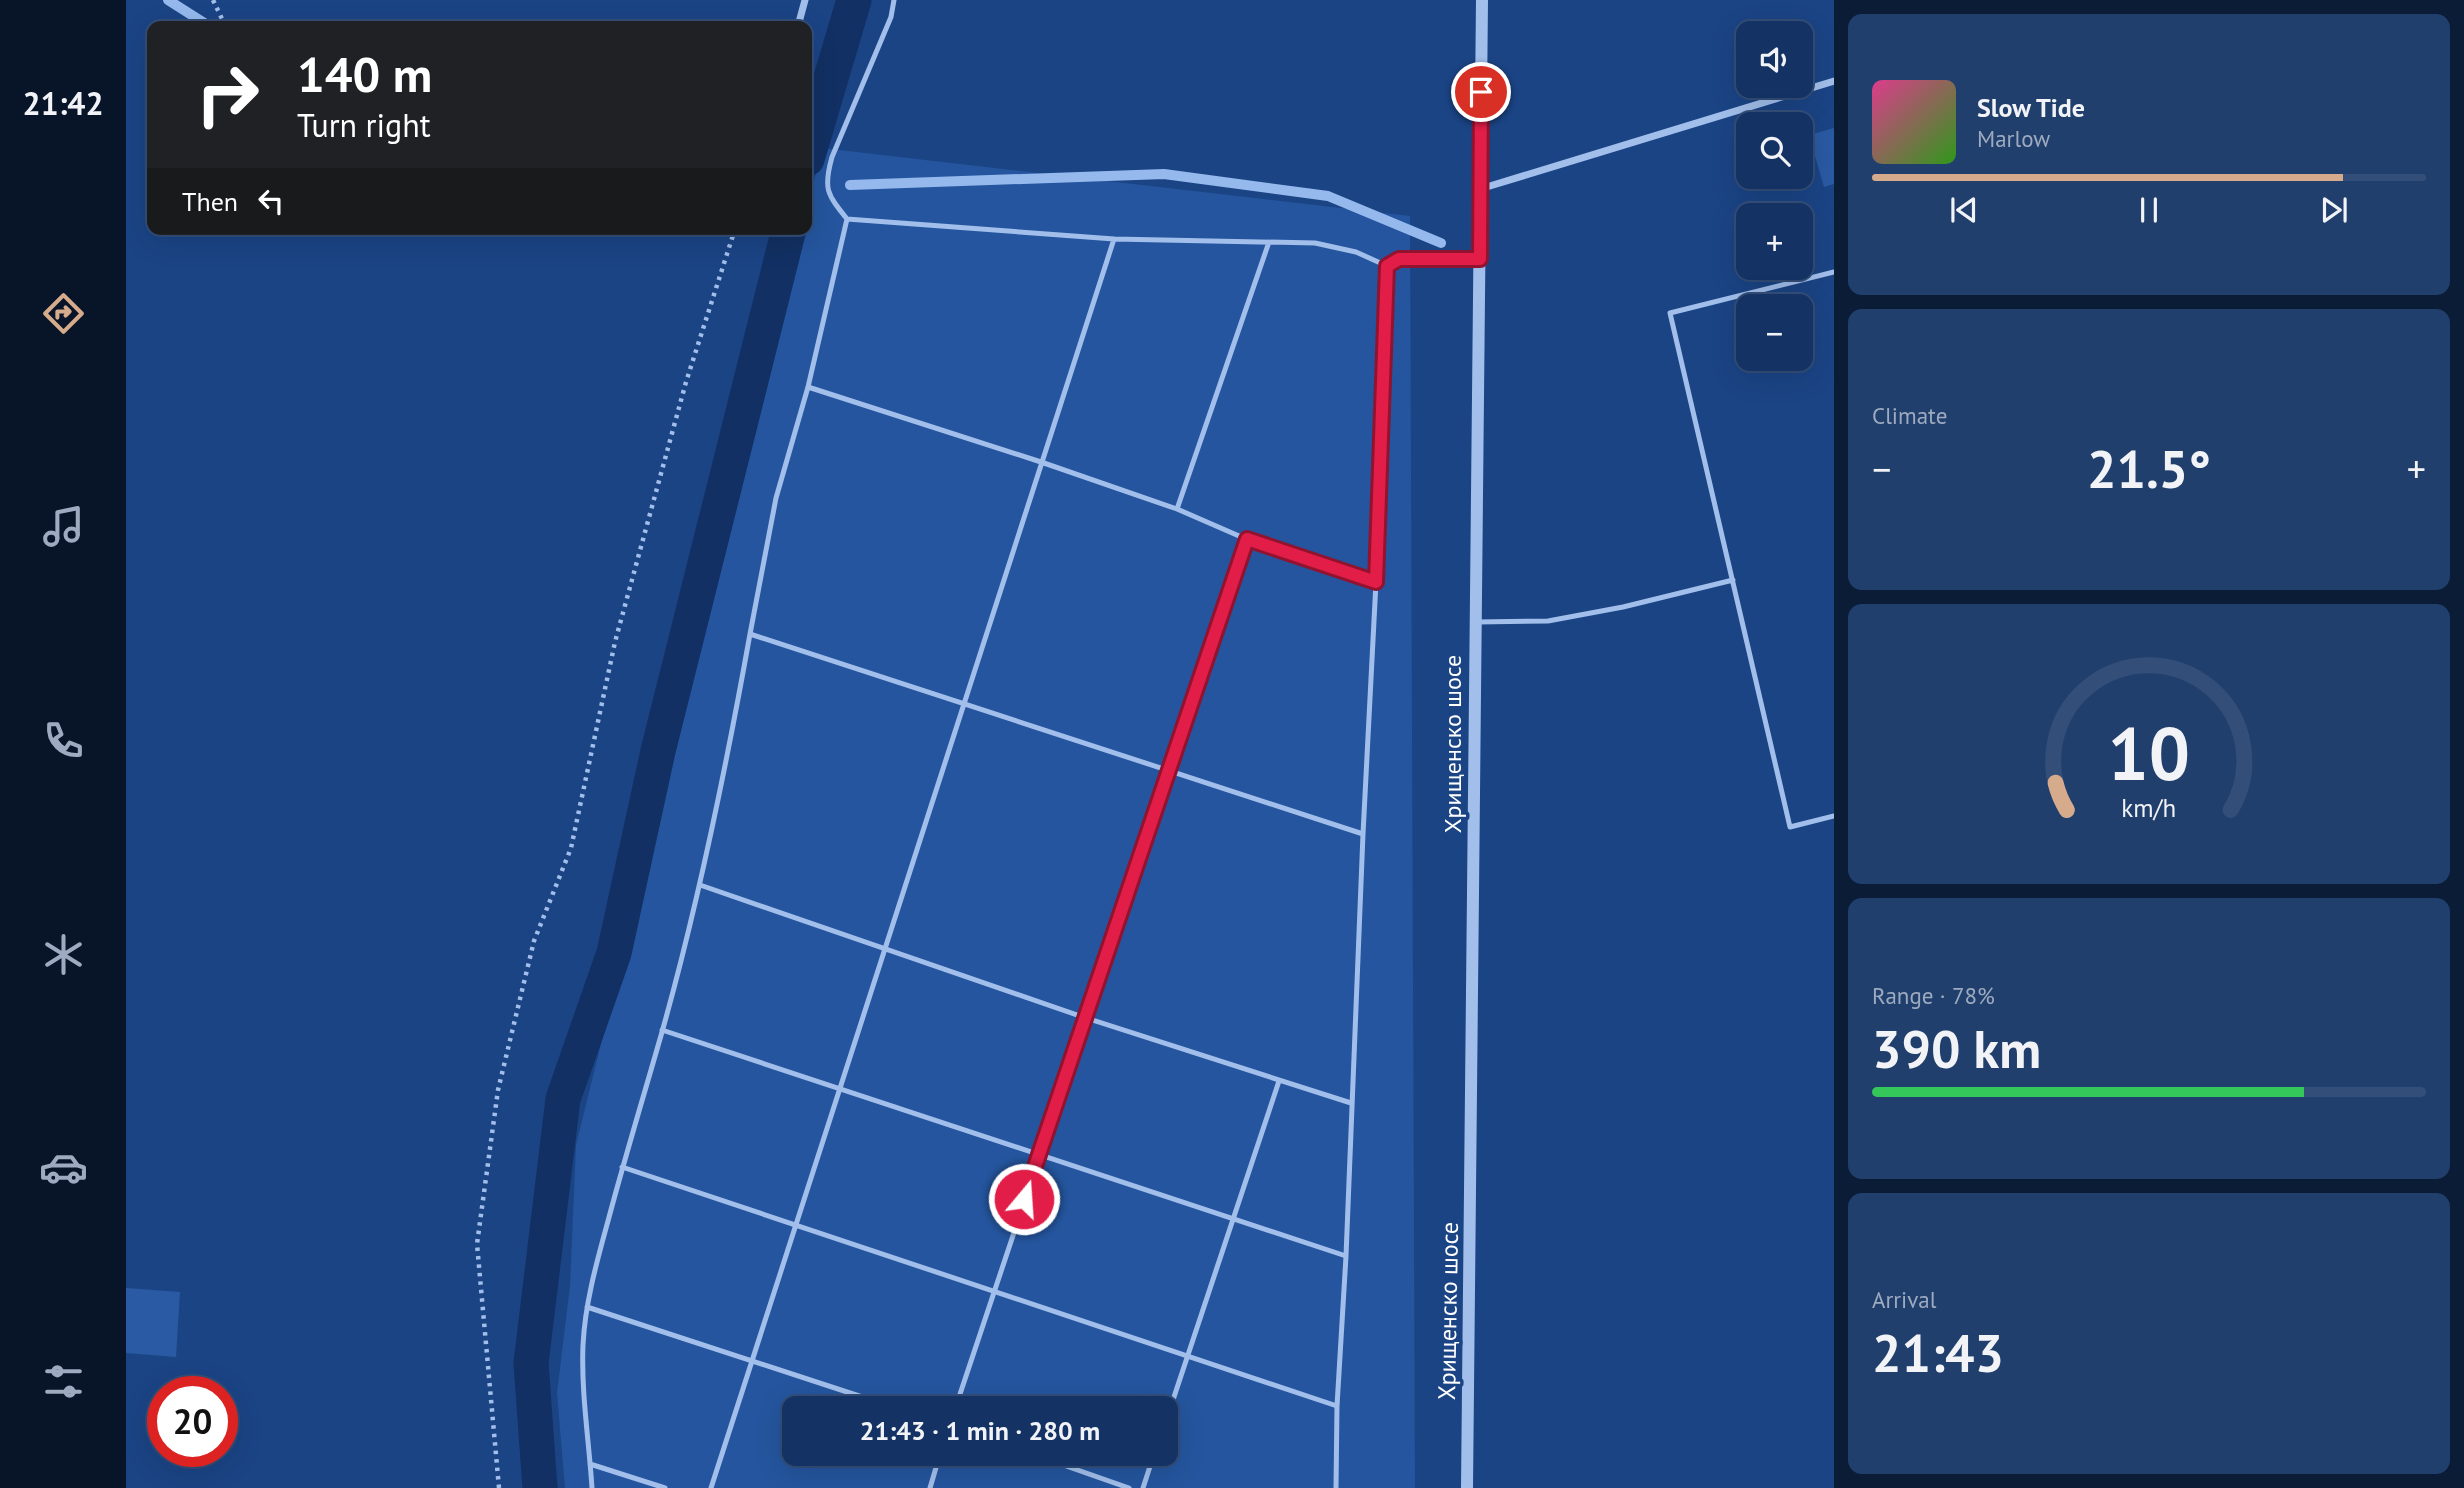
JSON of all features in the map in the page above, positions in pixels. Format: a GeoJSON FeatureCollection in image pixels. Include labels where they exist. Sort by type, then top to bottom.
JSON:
{"type":"FeatureCollection","features":[{"type":"Feature","properties":{"kind":"street"},"geometry":{"type":"LineString","coordinates":[[799,21],[805,0]]}},
{"type":"Feature","properties":{"kind":"street","name":"Хрищенско шосе"},"geometry":{"type":"LineString","coordinates":[[1467,1488],[1482,0]]}},
{"type":"Feature","properties":{"kind":"street"},"geometry":{"type":"LineString","coordinates":[[1480,189],[1834,80]]}},
{"type":"Feature","properties":{"kind":"lane"},"geometry":{"type":"LineString","coordinates":[[894,0],[891,17],[832,157],[826,178],[830,197],[847,219],[1114,239],[1315,243],[1356,252],[1387,266]]}},
{"type":"Feature","properties":{"kind":"lane"},"geometry":{"type":"LineString","coordinates":[[592,1488],[583,1345],[587,1307],[622,1167],[701,885],[727,764],[776,498],[808,387],[847,219]]}},
{"type":"Feature","properties":{"kind":"lane"},"geometry":{"type":"LineString","coordinates":[[711,1488],[881,948],[964,703],[1114,239]]}},
{"type":"Feature","properties":{"kind":"lane"},"geometry":{"type":"LineString","coordinates":[[1177,509],[1269,242]]}},
{"type":"Feature","properties":{"kind":"lane"},"geometry":{"type":"LineString","coordinates":[[1387,266],[1399,259],[1480,259]]}},
{"type":"Feature","properties":{"kind":"lane"},"geometry":{"type":"LineString","coordinates":[[1336,1488],[1376,582],[1387,266]]}},
{"type":"Feature","properties":{"kind":"lane"},"geometry":{"type":"LineString","coordinates":[[1834,272],[1670,313],[1790,827],[1834,816]]}},
{"type":"Feature","properties":{"kind":"lane"},"geometry":{"type":"LineString","coordinates":[[808,387],[1041,462],[1177,509],[1247,539],[1376,582]]}},
{"type":"Feature","properties":{"kind":"lane"},"geometry":{"type":"LineString","coordinates":[[959,1396],[1247,539]]}},
{"type":"Feature","properties":{"kind":"lane"},"geometry":{"type":"LineString","coordinates":[[1474,622],[1549,621],[1623,607],[1733,580]]}},
{"type":"Feature","properties":{"kind":"lane"},"geometry":{"type":"LineString","coordinates":[[750,634],[1363,834]]}},
{"type":"Feature","properties":{"kind":"lane"},"geometry":{"type":"LineString","coordinates":[[701,885],[1086,1018],[1351,1103]]}},
{"type":"Feature","properties":{"kind":"lane"},"geometry":{"type":"LineString","coordinates":[[662,1030],[1346,1256]]}},
{"type":"Feature","properties":{"kind":"lane"},"geometry":{"type":"LineString","coordinates":[[1174,1396],[1279,1081]]}},
{"type":"Feature","properties":{"kind":"lane"},"geometry":{"type":"LineString","coordinates":[[622,1167],[1338,1405]]}},
{"type":"Feature","properties":{"kind":"lane"},"geometry":{"type":"LineString","coordinates":[[587,1307],[860,1396]]}},
{"type":"Feature","properties":{"kind":"lane"},"geometry":{"type":"LineString","coordinates":[[590,1464],[665,1488]]}},
{"type":"Feature","properties":{"kind":"lane"},"geometry":{"type":"LineString","coordinates":[[930,1488],[936,1466]]}},
{"type":"Feature","properties":{"kind":"lane"},"geometry":{"type":"LineString","coordinates":[[1066,1466],[1129,1488]]}},
{"type":"Feature","properties":{"kind":"lane"},"geometry":{"type":"LineString","coordinates":[[1143,1488],[1150,1466]]}},
{"type":"Feature","properties":{"kind":"path"},"geometry":{"type":"LineString","coordinates":[[212,0],[223,21]]}},
{"type":"Feature","properties":{"kind":"path"},"geometry":{"type":"LineString","coordinates":[[499,1488],[477,1244],[498,1090],[534,941],[571,848],[615,642],[686,382],[733,235]]}},
{"type":"Feature","properties":{"kind":"shaded area"},"geometry":{"type":"Polygon","coordinates":[[[822,148],[1410,216],[1415,1488],[565,1488],[557,1393],[570,1286],[576,1145],[801,235],[812,235],[812,189],[822,148]]]}},
{"type":"Feature","properties":{"kind":"building"},"geometry":{"type":"Polygon","coordinates":[[[1834,128],[1834,184],[1824,187],[1813,149],[1813,134],[1834,128]]]}},
{"type":"Feature","properties":{"kind":"building"},"geometry":{"type":"Polygon","coordinates":[[[126,1288],[180,1292],[176,1357],[126,1353],[126,1288]]]}},
{"type":"Feature","properties":{"kind":"waterway"},"geometry":{"type":"LineString","coordinates":[[168,0],[201,21]]}},
{"type":"Feature","properties":{"kind":"waterway"},"geometry":{"type":"LineString","coordinates":[[812,142],[854,0]]}},
{"type":"Feature","properties":{"kind":"waterway"},"geometry":{"type":"LineString","coordinates":[[850,185],[1164,174],[1328,196],[1441,243]]}},
{"type":"Feature","properties":{"kind":"waterway"},"geometry":{"type":"LineString","coordinates":[[540,1488],[531,1363],[563,1099],[614,953],[658,751],[787,235]]}},
{"type":"Feature","properties":{"kind":"route"},"geometry":{"type":"LineString","coordinates":[[1024,1199],[1247,539],[1376,582],[1387,266],[1399,259],[1480,259],[1481,92]]}}]}
